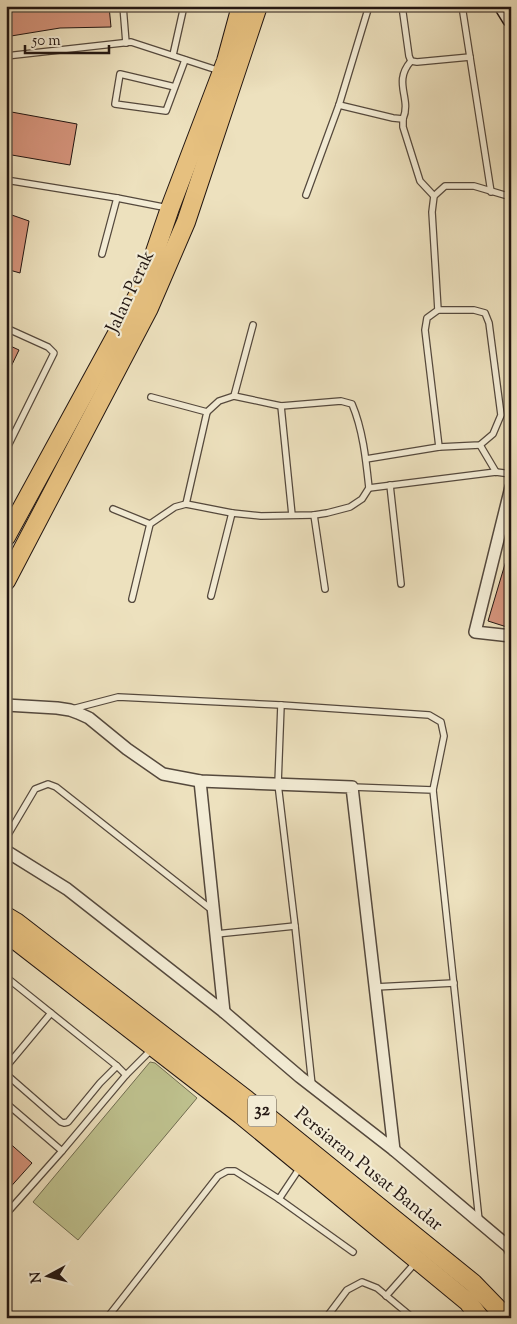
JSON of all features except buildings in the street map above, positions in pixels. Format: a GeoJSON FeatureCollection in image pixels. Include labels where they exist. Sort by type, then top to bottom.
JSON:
{"type":"FeatureCollection","features":[{"type":"Feature","properties":{"kind":"main road","name":"Jalan Perak"},"geometry":{"type":"LineString","coordinates":[[6,537],[144,284],[170,208],[222,72],[242,6]]}},
{"type":"Feature","properties":{"kind":"main road","name":"Jalan Perak"},"geometry":{"type":"LineString","coordinates":[[7,579],[149,308],[186,222],[258,6]]}},
{"type":"Feature","properties":{"kind":"main road","name":"Persiaran Pusat Bandar"},"geometry":{"type":"LineString","coordinates":[[6,916],[255,1106],[473,1282],[507,1318]]}},
{"type":"Feature","properties":{"kind":"main road","name":"Persiaran Pusat Bandar"},"geometry":{"type":"LineString","coordinates":[[6,933],[302,1164],[468,1302],[480,1318]]}},
{"type":"Feature","properties":{"kind":"street"},"geometry":{"type":"LineString","coordinates":[[503,6],[511,19]]}},
{"type":"Feature","properties":{"kind":"street"},"geometry":{"type":"LineString","coordinates":[[510,494],[476,632],[511,636]]}},
{"type":"Feature","properties":{"kind":"street"},"geometry":{"type":"LineString","coordinates":[[6,705],[70,710],[89,718],[127,749],[163,774],[200,781],[352,787],[394,1150]]}},
{"type":"Feature","properties":{"kind":"street"},"geometry":{"type":"LineString","coordinates":[[200,781],[224,1012]]}},
{"type":"Feature","properties":{"kind":"street"},"geometry":{"type":"LineString","coordinates":[[6,851],[67,889],[224,1012],[312,1087],[394,1150],[509,1247],[511,1251]]}},
{"type":"Feature","properties":{"kind":"lane"},"geometry":{"type":"LineString","coordinates":[[123,6],[126,43]]}},
{"type":"Feature","properties":{"kind":"lane"},"geometry":{"type":"LineString","coordinates":[[172,56],[184,6]]}},
{"type":"Feature","properties":{"kind":"lane"},"geometry":{"type":"LineString","coordinates":[[306,195],[338,105],[369,6]]}},
{"type":"Feature","properties":{"kind":"lane"},"geometry":{"type":"LineString","coordinates":[[402,6],[408,56],[411,61]]}},
{"type":"Feature","properties":{"kind":"lane"},"geometry":{"type":"LineString","coordinates":[[462,6],[491,192]]}},
{"type":"Feature","properties":{"kind":"lane"},"geometry":{"type":"LineString","coordinates":[[6,40],[7,56],[131,42],[222,72]]}},
{"type":"Feature","properties":{"kind":"lane"},"geometry":{"type":"LineString","coordinates":[[411,61],[470,57]]}},
{"type":"Feature","properties":{"kind":"lane"},"geometry":{"type":"LineString","coordinates":[[175,87],[120,74],[115,104],[166,111],[175,87],[185,60]]}},
{"type":"Feature","properties":{"kind":"lane"},"geometry":{"type":"LineString","coordinates":[[411,61],[402,75],[405,108],[402,119],[403,127],[420,182],[434,196]]}},
{"type":"Feature","properties":{"kind":"lane"},"geometry":{"type":"LineString","coordinates":[[338,105],[402,119]]}},
{"type":"Feature","properties":{"kind":"lane"},"geometry":{"type":"LineString","coordinates":[[6,180],[170,208]]}},
{"type":"Feature","properties":{"kind":"lane"},"geometry":{"type":"LineString","coordinates":[[438,310],[432,212],[434,196],[445,186],[474,186],[511,197]]}},
{"type":"Feature","properties":{"kind":"lane"},"geometry":{"type":"LineString","coordinates":[[102,254],[117,198]]}},
{"type":"Feature","properties":{"kind":"lane"},"geometry":{"type":"LineString","coordinates":[[366,460],[439,447],[480,445],[493,434],[501,414],[489,323],[485,313],[474,310],[438,310],[427,318],[425,330],[439,447]]}},
{"type":"Feature","properties":{"kind":"lane"},"geometry":{"type":"LineString","coordinates":[[234,396],[253,325]]}},
{"type":"Feature","properties":{"kind":"lane"},"geometry":{"type":"LineString","coordinates":[[6,328],[48,347],[54,353],[6,450]]}},
{"type":"Feature","properties":{"kind":"lane"},"geometry":{"type":"LineString","coordinates":[[132,599],[150,524],[174,507],[186,504],[232,513],[261,516],[314,515],[350,507],[362,499],[369,488],[366,460],[356,413],[352,404],[341,402],[281,406],[234,396],[219,401],[207,412],[186,504]]}},
{"type":"Feature","properties":{"kind":"lane"},"geometry":{"type":"LineString","coordinates":[[151,398],[207,412]]}},
{"type":"Feature","properties":{"kind":"lane"},"geometry":{"type":"LineString","coordinates":[[281,406],[292,515]]}},
{"type":"Feature","properties":{"kind":"lane"},"geometry":{"type":"LineString","coordinates":[[480,445],[496,472]]}},
{"type":"Feature","properties":{"kind":"lane"},"geometry":{"type":"LineString","coordinates":[[369,488],[496,472],[511,474]]}},
{"type":"Feature","properties":{"kind":"lane"},"geometry":{"type":"LineString","coordinates":[[390,485],[401,584]]}},
{"type":"Feature","properties":{"kind":"lane"},"geometry":{"type":"LineString","coordinates":[[113,510],[150,524]]}},
{"type":"Feature","properties":{"kind":"lane"},"geometry":{"type":"LineString","coordinates":[[211,596],[232,513]]}},
{"type":"Feature","properties":{"kind":"lane"},"geometry":{"type":"LineString","coordinates":[[314,515],[325,589]]}},
{"type":"Feature","properties":{"kind":"lane"},"geometry":{"type":"LineString","coordinates":[[70,710],[118,697],[429,715],[441,722],[444,736],[433,790],[479,1222]]}},
{"type":"Feature","properties":{"kind":"lane"},"geometry":{"type":"LineString","coordinates":[[281,705],[278,784],[312,1087]]}},
{"type":"Feature","properties":{"kind":"lane"},"geometry":{"type":"LineString","coordinates":[[6,838],[34,789],[48,784],[56,787],[214,911]]}},
{"type":"Feature","properties":{"kind":"lane"},"geometry":{"type":"LineString","coordinates":[[352,787],[433,790]]}},
{"type":"Feature","properties":{"kind":"lane"},"geometry":{"type":"LineString","coordinates":[[216,934],[295,926]]}},
{"type":"Feature","properties":{"kind":"lane"},"geometry":{"type":"LineString","coordinates":[[6,977],[126,1075]]}},
{"type":"Feature","properties":{"kind":"lane"},"geometry":{"type":"LineString","coordinates":[[375,987],[454,983]]}},
{"type":"Feature","properties":{"kind":"lane"},"geometry":{"type":"LineString","coordinates":[[6,1067],[51,1013]]}},
{"type":"Feature","properties":{"kind":"lane"},"geometry":{"type":"LineString","coordinates":[[6,1214],[126,1075],[153,1047]]}},
{"type":"Feature","properties":{"kind":"lane"},"geometry":{"type":"LineString","coordinates":[[6,1074],[60,1122],[64,1123],[68,1122],[117,1066]]}},
{"type":"Feature","properties":{"kind":"lane"},"geometry":{"type":"LineString","coordinates":[[6,1103],[62,1151]]}},
{"type":"Feature","properties":{"kind":"lane"},"geometry":{"type":"LineString","coordinates":[[278,1199],[302,1164]]}},
{"type":"Feature","properties":{"kind":"lane"},"geometry":{"type":"LineString","coordinates":[[107,1318],[218,1176],[227,1171],[235,1171],[353,1252]]}},
{"type":"Feature","properties":{"kind":"lane"},"geometry":{"type":"LineString","coordinates":[[386,1296],[417,1260]]}},
{"type":"Feature","properties":{"kind":"lane"},"geometry":{"type":"LineString","coordinates":[[326,1318],[347,1290],[362,1282],[377,1288],[413,1318]]}},
{"type":"Feature","properties":{"kind":"green space"},"geometry":{"type":"Polygon","coordinates":[[[150,1062],[155,1063],[197,1098],[78,1240],[33,1202],[150,1062]]]}}]}
